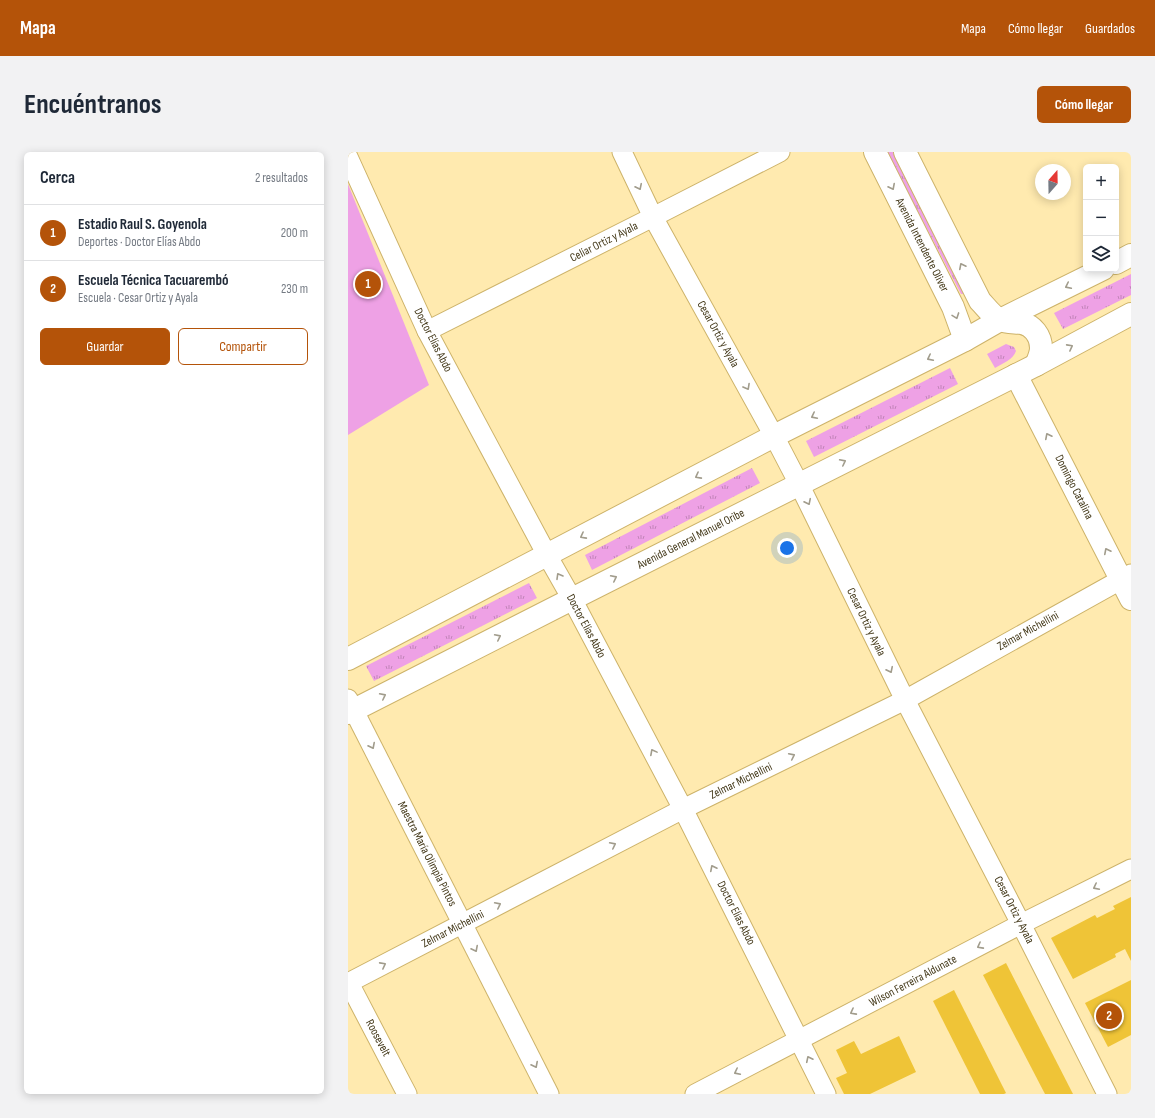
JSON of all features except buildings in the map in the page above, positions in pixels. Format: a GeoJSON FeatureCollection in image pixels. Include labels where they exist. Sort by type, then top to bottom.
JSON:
{"type":"FeatureCollection","features":[{"type":"Feature","properties":{"kind":"main road","name":"Avenida Intendente Oliver"},"geometry":{"type":"LineString","coordinates":[[875,152],[953,307],[965,340]]}},
{"type":"Feature","properties":{"kind":"main road"},"geometry":{"type":"LineString","coordinates":[[905,152],[980,301],[990,313],[1000,320],[1023,324],[1037,332],[1041,348],[1036,366]]}},
{"type":"Feature","properties":{"kind":"main road"},"geometry":{"type":"LineString","coordinates":[[1119,261],[1131,255]]}},
{"type":"Feature","properties":{"kind":"main road"},"geometry":{"type":"LineString","coordinates":[[348,659],[774,436],[1097,272]]}},
{"type":"Feature","properties":{"kind":"main road","name":"Avenida General Manuel Oribe"},"geometry":{"type":"LineString","coordinates":[[350,708],[572,599],[1036,366],[1131,314]]}},
{"type":"Feature","properties":{"kind":"main road","name":"Domingo Catalina"},"geometry":{"type":"LineString","coordinates":[[1016,375],[1126,576],[1131,599]]}},
{"type":"Feature","properties":{"kind":"street","name":"Cesar Ortiz y Ayala"},"geometry":{"type":"LineString","coordinates":[[622,152],[653,217],[799,484],[905,700],[1107,1094]]}},
{"type":"Feature","properties":{"kind":"street","name":"Celiar Ortiz y Ayala"},"geometry":{"type":"LineString","coordinates":[[427,331],[780,152]]}},
{"type":"Feature","properties":{"kind":"street","name":"Doctor Elías Abdo"},"geometry":{"type":"LineString","coordinates":[[348,157],[427,331],[684,809],[826,1094]]}},
{"type":"Feature","properties":{"kind":"street","name":"Zelmar Michellini"},"geometry":{"type":"LineString","coordinates":[[348,983],[684,809],[905,700],[1126,576]]}},
{"type":"Feature","properties":{"kind":"street","name":"Maestra María Olimpia Pintos"},"geometry":{"type":"LineString","coordinates":[[350,708],[549,1094]]}},
{"type":"Feature","properties":{"kind":"street","name":"Wilson Ferreira Aldunate"},"geometry":{"type":"LineString","coordinates":[[695,1094],[1021,924],[1131,869]]}},
{"type":"Feature","properties":{"kind":"street","name":"Roosevelt"},"geometry":{"type":"LineString","coordinates":[[348,983],[407,1094]]}},
{"type":"Feature","properties":{"kind":"green space"},"geometry":{"type":"Polygon","coordinates":[[[887,152],[893,152],[965,288],[966,293],[961,294],[887,152]]]}},
{"type":"Feature","properties":{"kind":"green space"},"geometry":{"type":"Polygon","coordinates":[[[348,184],[429,385],[348,435],[348,184]]]}},
{"type":"Feature","properties":{"kind":"green space"},"geometry":{"type":"Polygon","coordinates":[[[1131,274],[1131,295],[1063,329],[1054,313],[1131,274]]]}},
{"type":"Feature","properties":{"kind":"green space"},"geometry":{"type":"Polygon","coordinates":[[[1006,344],[1014,347],[1016,351],[1015,354],[1010,359],[995,368],[987,354],[1006,344]]]}},
{"type":"Feature","properties":{"kind":"green space"},"geometry":{"type":"Polygon","coordinates":[[[950,368],[958,384],[814,457],[806,441],[950,368]]]}},
{"type":"Feature","properties":{"kind":"green space"},"geometry":{"type":"Polygon","coordinates":[[[752,468],[760,483],[592,570],[585,555],[752,468]]]}},
{"type":"Feature","properties":{"kind":"green space"},"geometry":{"type":"Polygon","coordinates":[[[529,583],[537,598],[374,681],[366,666],[529,583]]]}},
{"type":"Feature","properties":{"kind":"place","name":"Estadio Raul S. Goyenola"},"geometry":{"type":"Point","coordinates":[368,284]}},
{"type":"Feature","properties":{"kind":"place","name":"Escuela Técnica Tacuarembó"},"geometry":{"type":"Point","coordinates":[1109,1016]}}]}
